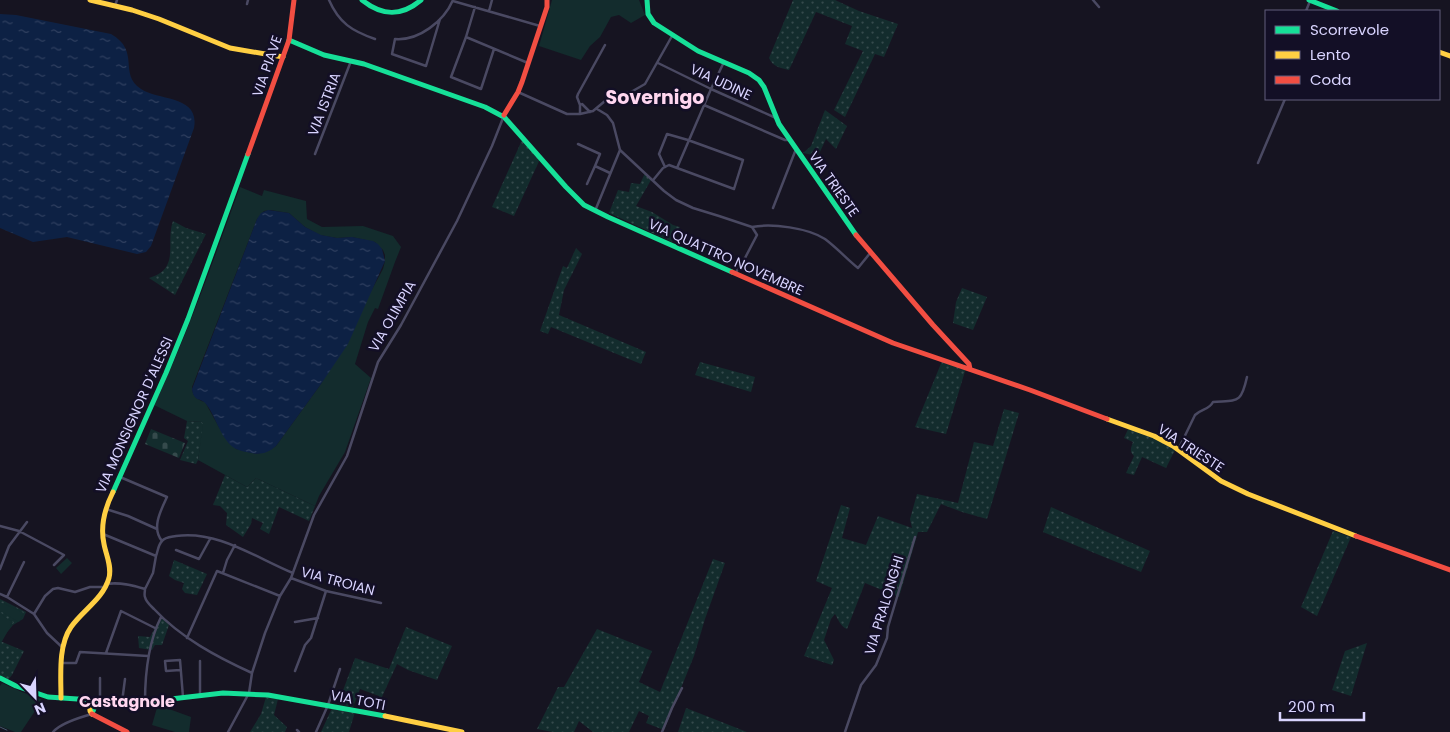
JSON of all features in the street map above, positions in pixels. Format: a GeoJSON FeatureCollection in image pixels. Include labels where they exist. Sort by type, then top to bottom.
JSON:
{"type":"FeatureCollection","features":[{"type":"Feature","properties":{"kind":"main road"},"geometry":{"type":"LineString","coordinates":[[90,0],[116,3],[230,48],[283,57]]}},
{"type":"Feature","properties":{"kind":"main road","name":"VIA PIAVE"},"geometry":{"type":"LineString","coordinates":[[254,137],[289,40],[294,0]]}},
{"type":"Feature","properties":{"kind":"main road"},"geometry":{"type":"LineString","coordinates":[[362,0],[374,9],[388,13],[402,12],[421,0]]}},
{"type":"Feature","properties":{"kind":"main road","name":"VIA OLIMPIA"},"geometry":{"type":"LineString","coordinates":[[504,117],[518,92],[548,0]]}},
{"type":"Feature","properties":{"kind":"main road","name":"VIA TRIESTE"},"geometry":{"type":"LineString","coordinates":[[647,0],[647,11],[651,20],[698,51],[749,72],[759,80],[764,87],[776,118],[855,234],[970,365],[970,369],[1154,436],[1178,450],[1221,481],[1248,494],[1325,525],[1450,570]]}},
{"type":"Feature","properties":{"kind":"main road"},"geometry":{"type":"LineString","coordinates":[[1310,0],[1335,10]]}},
{"type":"Feature","properties":{"kind":"main road","name":"VIA QUATTRO NOVEMBRE"},"geometry":{"type":"LineString","coordinates":[[289,40],[324,55],[351,61],[485,107],[504,117],[566,187],[584,205],[595,211],[893,343],[970,369]]}},
{"type":"Feature","properties":{"kind":"main road","name":"VIA MONSIGNOR D'ALESSI"},"geometry":{"type":"LineString","coordinates":[[105,586],[109,579],[102,534],[106,509],[188,319],[254,137]]}},
{"type":"Feature","properties":{"kind":"main road"},"geometry":{"type":"LineString","coordinates":[[963,358],[964,367]]}},
{"type":"Feature","properties":{"kind":"main road"},"geometry":{"type":"LineString","coordinates":[[61,698],[63,648],[69,631],[92,605],[105,586]]}},
{"type":"Feature","properties":{"kind":"main road","name":"VIA TOTI"},"geometry":{"type":"LineString","coordinates":[[1,680],[35,694],[48,697],[122,702],[145,702],[223,693],[278,696],[462,732]]}},
{"type":"Feature","properties":{"kind":"main road"},"geometry":{"type":"LineString","coordinates":[[89,699],[92,714],[127,732]]}},
{"type":"Feature","properties":{"kind":"main road"},"geometry":{"type":"LineString","coordinates":[[92,714],[98,700]]}},
{"type":"Feature","properties":{"kind":"street"},"geometry":{"type":"LineString","coordinates":[[247,4],[248,0]]}},
{"type":"Feature","properties":{"kind":"street"},"geometry":{"type":"LineString","coordinates":[[329,0],[340,19],[352,29],[375,39]]}},
{"type":"Feature","properties":{"kind":"street"},"geometry":{"type":"LineString","coordinates":[[489,11],[492,0]]}},
{"type":"Feature","properties":{"kind":"street"},"geometry":{"type":"LineString","coordinates":[[1094,0],[1099,7]]}},
{"type":"Feature","properties":{"kind":"street"},"geometry":{"type":"LineString","coordinates":[[440,19],[426,66],[392,54],[395,39],[404,40],[427,30],[444,15],[453,1],[540,26]]}},
{"type":"Feature","properties":{"kind":"street"},"geometry":{"type":"LineString","coordinates":[[475,7],[466,38],[451,77],[481,88],[494,49]]}},
{"type":"Feature","properties":{"kind":"street"},"geometry":{"type":"LineString","coordinates":[[518,92],[567,114],[590,112],[597,109],[611,96],[632,92],[645,84],[673,34]]}},
{"type":"Feature","properties":{"kind":"street"},"geometry":{"type":"LineString","coordinates":[[466,38],[528,63]]}},
{"type":"Feature","properties":{"kind":"street"},"geometry":{"type":"LineString","coordinates":[[580,114],[578,94],[605,45]]}},
{"type":"Feature","properties":{"kind":"street","name":"VIA ISTRIA"},"geometry":{"type":"LineString","coordinates":[[314,154],[351,61]]}},
{"type":"Feature","properties":{"kind":"street"},"geometry":{"type":"LineString","coordinates":[[678,168],[710,89],[724,62]]}},
{"type":"Feature","properties":{"kind":"street","name":"VIA UDINE"},"geometry":{"type":"LineString","coordinates":[[658,63],[710,89],[776,118]]}},
{"type":"Feature","properties":{"kind":"street"},"geometry":{"type":"LineString","coordinates":[[1258,163],[1285,100]]}},
{"type":"Feature","properties":{"kind":"street"},"geometry":{"type":"LineString","coordinates":[[580,105],[583,105],[590,112]]}},
{"type":"Feature","properties":{"kind":"street"},"geometry":{"type":"LineString","coordinates":[[704,105],[786,140],[790,140]]}},
{"type":"Feature","properties":{"kind":"street"},"geometry":{"type":"LineString","coordinates":[[597,109],[607,115],[613,122],[620,150],[664,191],[687,206],[752,227],[768,225],[785,227],[817,235],[828,241],[858,268],[871,252]]}},
{"type":"Feature","properties":{"kind":"street","name":"VIA OLIMPIA"},"geometry":{"type":"LineString","coordinates":[[228,732],[249,693],[252,673],[264,633],[280,596],[291,578],[314,515],[347,456],[378,362],[401,325],[457,221],[504,117]]}},
{"type":"Feature","properties":{"kind":"street"},"geometry":{"type":"LineString","coordinates":[[653,180],[669,165],[734,189],[743,160],[667,134],[659,154],[665,167]]}},
{"type":"Feature","properties":{"kind":"street"},"geometry":{"type":"LineString","coordinates":[[578,144],[600,154],[588,184]]}},
{"type":"Feature","properties":{"kind":"street"},"geometry":{"type":"LineString","coordinates":[[773,208],[796,149]]}},
{"type":"Feature","properties":{"kind":"street"},"geometry":{"type":"LineString","coordinates":[[595,211],[620,150]]}},
{"type":"Feature","properties":{"kind":"street"},"geometry":{"type":"LineString","coordinates":[[595,166],[610,173]]}},
{"type":"Feature","properties":{"kind":"street"},"geometry":{"type":"LineString","coordinates":[[735,274],[757,236],[752,227]]}},
{"type":"Feature","properties":{"kind":"street"},"geometry":{"type":"LineString","coordinates":[[1178,450],[1195,415],[1209,408],[1213,402],[1236,400],[1239,398],[1244,393],[1247,378]]}},
{"type":"Feature","properties":{"kind":"street"},"geometry":{"type":"LineString","coordinates":[[119,477],[167,497],[158,516],[157,529],[162,541]]}},
{"type":"Feature","properties":{"kind":"street"},"geometry":{"type":"LineString","coordinates":[[106,509],[128,516],[157,529]]}},
{"type":"Feature","properties":{"kind":"street"},"geometry":{"type":"LineString","coordinates":[[0,569],[9,546],[27,522]]}},
{"type":"Feature","properties":{"kind":"street"},"geometry":{"type":"LineString","coordinates":[[0,526],[19,531],[64,555],[54,566]]}},
{"type":"Feature","properties":{"kind":"street"},"geometry":{"type":"LineString","coordinates":[[102,534],[156,556]]}},
{"type":"Feature","properties":{"kind":"street"},"geometry":{"type":"LineString","coordinates":[[252,673],[187,638],[161,617],[146,600],[144,596],[145,589],[153,573],[156,556],[162,541],[168,537],[180,535],[210,538],[235,545],[293,573]]}},
{"type":"Feature","properties":{"kind":"street"},"geometry":{"type":"LineString","coordinates":[[176,550],[199,559],[210,538]]}},
{"type":"Feature","properties":{"kind":"street","name":"VIA PRALONGHI"},"geometry":{"type":"LineString","coordinates":[[845,732],[861,685],[873,670],[887,638],[888,628],[915,538]]}},
{"type":"Feature","properties":{"kind":"street"},"geometry":{"type":"LineString","coordinates":[[223,573],[235,545]]}},
{"type":"Feature","properties":{"kind":"street"},"geometry":{"type":"LineString","coordinates":[[7,597],[24,562]]}},
{"type":"Feature","properties":{"kind":"street"},"geometry":{"type":"LineString","coordinates":[[187,638],[217,571],[280,596]]}},
{"type":"Feature","properties":{"kind":"street","name":"VIA TROIAN"},"geometry":{"type":"LineString","coordinates":[[291,578],[326,591],[381,603]]}},
{"type":"Feature","properties":{"kind":"street"},"geometry":{"type":"LineString","coordinates":[[34,614],[45,596],[53,589],[58,588],[75,592],[90,587],[131,584],[145,589]]}},
{"type":"Feature","properties":{"kind":"street"},"geometry":{"type":"LineString","coordinates":[[296,671],[305,645],[311,638],[326,591]]}},
{"type":"Feature","properties":{"kind":"street"},"geometry":{"type":"LineString","coordinates":[[0,594],[34,614],[47,633],[63,648]]}},
{"type":"Feature","properties":{"kind":"street"},"geometry":{"type":"LineString","coordinates":[[105,654],[121,611],[156,628]]}},
{"type":"Feature","properties":{"kind":"street"},"geometry":{"type":"LineString","coordinates":[[145,702],[148,656],[152,638],[161,617]]}},
{"type":"Feature","properties":{"kind":"street"},"geometry":{"type":"LineString","coordinates":[[295,622],[318,618]]}},
{"type":"Feature","properties":{"kind":"street"},"geometry":{"type":"LineString","coordinates":[[62,663],[76,663],[80,652],[148,656]]}},
{"type":"Feature","properties":{"kind":"street"},"geometry":{"type":"LineString","coordinates":[[180,670],[166,671],[165,661],[180,660],[183,698]]}},
{"type":"Feature","properties":{"kind":"street"},"geometry":{"type":"LineString","coordinates":[[200,661],[200,696]]}},
{"type":"Feature","properties":{"kind":"street"},"geometry":{"type":"LineString","coordinates":[[316,732],[328,706],[340,669]]}},
{"type":"Feature","properties":{"kind":"street"},"geometry":{"type":"LineString","coordinates":[[98,700],[100,678]]}},
{"type":"Feature","properties":{"kind":"street"},"geometry":{"type":"LineString","coordinates":[[122,702],[124,679]]}},
{"type":"Feature","properties":{"kind":"street"},"geometry":{"type":"LineString","coordinates":[[662,732],[682,688]]}},
{"type":"Feature","properties":{"kind":"street"},"geometry":{"type":"LineString","coordinates":[[53,732],[62,726],[92,714]]}},
{"type":"Feature","properties":{"kind":"green space"},"geometry":{"type":"Polygon","coordinates":[[[552,0],[639,0],[645,15],[631,23],[619,15],[611,17],[600,37],[590,46],[581,60],[539,46],[552,0]]]}},
{"type":"Feature","properties":{"kind":"green space"},"geometry":{"type":"Polygon","coordinates":[[[793,0],[835,0],[859,11],[898,24],[884,57],[875,54],[845,117],[834,110],[863,51],[845,44],[852,26],[816,12],[789,70],[775,65],[769,58],[793,0]]]}},
{"type":"Feature","properties":{"kind":"green space"},"geometry":{"type":"Polygon","coordinates":[[[825,110],[847,126],[836,149],[826,139],[818,156],[803,153],[811,146],[825,110]]]}},
{"type":"Feature","properties":{"kind":"green space"},"geometry":{"type":"Polygon","coordinates":[[[522,140],[540,159],[514,216],[492,207],[522,140]]]}},
{"type":"Feature","properties":{"kind":"green space"},"geometry":{"type":"Polygon","coordinates":[[[645,173],[651,180],[636,206],[680,227],[672,242],[609,213],[618,190],[629,192],[631,183],[640,184],[645,173]]]}},
{"type":"Feature","properties":{"kind":"green space"},"geometry":{"type":"Polygon","coordinates":[[[240,187],[262,196],[264,190],[306,201],[307,219],[322,227],[363,226],[393,236],[401,247],[378,309],[375,308],[368,322],[355,364],[371,378],[345,452],[315,506],[256,478],[247,487],[198,460],[202,422],[187,421],[154,405],[189,324],[240,187]],[[264,211],[257,219],[192,387],[194,395],[197,399],[205,402],[227,440],[236,449],[257,454],[268,451],[276,446],[321,384],[383,269],[385,261],[383,250],[375,242],[352,237],[337,238],[320,235],[305,227],[289,213],[264,211]]]}},
{"type":"Feature","properties":{"kind":"green space"},"geometry":{"type":"Polygon","coordinates":[[[173,221],[186,228],[206,234],[175,295],[149,278],[159,274],[169,262],[173,221]]]}},
{"type":"Feature","properties":{"kind":"green space"},"geometry":{"type":"Polygon","coordinates":[[[576,248],[582,254],[564,290],[559,315],[646,352],[641,364],[551,327],[548,334],[540,331],[563,266],[567,268],[576,248]]]}},
{"type":"Feature","properties":{"kind":"green space"},"geometry":{"type":"Polygon","coordinates":[[[962,288],[987,297],[973,330],[953,323],[956,302],[962,288]]]}},
{"type":"Feature","properties":{"kind":"green space"},"geometry":{"type":"Polygon","coordinates":[[[942,361],[966,368],[946,434],[915,427],[942,361]]]}},
{"type":"Feature","properties":{"kind":"green space"},"geometry":{"type":"Polygon","coordinates":[[[700,362],[755,377],[751,392],[695,375],[700,362]]]}},
{"type":"Feature","properties":{"kind":"green space"},"geometry":{"type":"Polygon","coordinates":[[[1004,409],[1019,413],[987,519],[941,504],[927,532],[918,532],[899,597],[865,583],[847,629],[841,625],[835,614],[831,619],[824,640],[834,660],[832,665],[804,656],[832,588],[816,581],[841,505],[850,508],[842,538],[866,545],[878,516],[912,528],[910,519],[917,494],[958,503],[974,442],[993,446],[1004,409]]]}},
{"type":"Feature","properties":{"kind":"green space"},"geometry":{"type":"Polygon","coordinates":[[[187,421],[202,422],[204,424],[196,464],[180,460],[188,441],[184,438],[187,421]]]}},
{"type":"Feature","properties":{"kind":"green space"},"geometry":{"type":"Polygon","coordinates":[[[1129,427],[1160,439],[1175,450],[1166,468],[1142,457],[1134,475],[1126,473],[1134,456],[1131,451],[1133,442],[1124,438],[1129,427]]]}},
{"type":"Feature","properties":{"kind":"green space"},"geometry":{"type":"Polygon","coordinates":[[[151,429],[185,443],[179,458],[145,444],[151,429]]]}},
{"type":"Feature","properties":{"kind":"green space"},"geometry":{"type":"Polygon","coordinates":[[[225,475],[247,487],[256,478],[315,506],[309,521],[279,507],[269,534],[260,529],[263,523],[252,518],[251,524],[243,537],[226,525],[227,513],[220,506],[213,505],[225,475]]]}},
{"type":"Feature","properties":{"kind":"green space"},"geometry":{"type":"Polygon","coordinates":[[[1051,507],[1150,551],[1141,572],[1043,532],[1051,507]]]}},
{"type":"Feature","properties":{"kind":"green space"},"geometry":{"type":"Polygon","coordinates":[[[1333,531],[1351,537],[1317,616],[1301,607],[1333,531]]]}},
{"type":"Feature","properties":{"kind":"green space"},"geometry":{"type":"Polygon","coordinates":[[[67,558],[72,563],[61,574],[56,568],[67,558]]]}},
{"type":"Feature","properties":{"kind":"green space"},"geometry":{"type":"Polygon","coordinates":[[[713,559],[725,563],[694,656],[664,730],[646,723],[649,716],[639,711],[629,732],[593,732],[579,721],[574,732],[553,732],[537,729],[558,687],[564,687],[597,629],[652,651],[639,682],[660,692],[713,559]]]}},
{"type":"Feature","properties":{"kind":"green space"},"geometry":{"type":"Polygon","coordinates":[[[174,560],[207,574],[197,595],[185,593],[182,589],[184,583],[169,576],[174,560]]]}},
{"type":"Feature","properties":{"kind":"green space"},"geometry":{"type":"Polygon","coordinates":[[[0,599],[26,612],[23,619],[13,625],[0,641],[0,599]]]}},
{"type":"Feature","properties":{"kind":"green space"},"geometry":{"type":"Polygon","coordinates":[[[0,602],[24,613],[19,622],[0,611],[0,602]]]}},
{"type":"Feature","properties":{"kind":"green space"},"geometry":{"type":"Polygon","coordinates":[[[0,614],[13,622],[0,645],[0,614]]]}},
{"type":"Feature","properties":{"kind":"green space"},"geometry":{"type":"Polygon","coordinates":[[[161,617],[169,625],[162,645],[155,645],[152,650],[139,648],[138,636],[150,637],[161,617]]]}},
{"type":"Feature","properties":{"kind":"green space"},"geometry":{"type":"Polygon","coordinates":[[[406,627],[452,646],[437,680],[397,664],[381,699],[379,699],[379,696],[360,689],[353,707],[338,704],[355,658],[389,669],[406,627]]]}},
{"type":"Feature","properties":{"kind":"green space"},"geometry":{"type":"Polygon","coordinates":[[[0,641],[24,651],[8,680],[0,676],[0,641]]]}},
{"type":"Feature","properties":{"kind":"green space"},"geometry":{"type":"Polygon","coordinates":[[[1367,643],[1351,696],[1332,690],[1345,651],[1367,643]]]}},
{"type":"Feature","properties":{"kind":"green space"},"geometry":{"type":"Polygon","coordinates":[[[2,683],[41,699],[21,732],[15,732],[0,726],[0,686],[2,683]]]}},
{"type":"Feature","properties":{"kind":"green space"},"geometry":{"type":"Polygon","coordinates":[[[266,697],[278,699],[274,715],[287,727],[285,732],[250,732],[261,714],[266,697]]]}},
{"type":"Feature","properties":{"kind":"green space"},"geometry":{"type":"Polygon","coordinates":[[[164,703],[169,709],[191,717],[189,732],[175,732],[152,725],[158,704],[164,703]]]}},
{"type":"Feature","properties":{"kind":"green space"},"geometry":{"type":"Polygon","coordinates":[[[332,708],[355,712],[349,732],[321,732],[332,708]]]}},
{"type":"Feature","properties":{"kind":"green space"},"geometry":{"type":"Polygon","coordinates":[[[686,708],[747,732],[678,732],[686,708]]]}},
{"type":"Feature","properties":{"kind":"water"},"geometry":{"type":"Polygon","coordinates":[[[0,14],[16,15],[111,34],[125,48],[134,83],[149,93],[185,104],[191,110],[194,117],[194,128],[151,246],[146,252],[137,254],[67,237],[33,242],[0,228],[0,14]]]}},
{"type":"Feature","properties":{"kind":"water"},"geometry":{"type":"Polygon","coordinates":[[[268,210],[289,213],[305,227],[321,235],[337,238],[352,237],[373,241],[382,249],[385,261],[348,344],[276,446],[267,452],[258,454],[236,449],[231,445],[226,440],[210,409],[204,402],[194,396],[192,389],[257,219],[261,213],[268,210]]]}},
{"type":"Feature","properties":{"kind":"railway"},"geometry":{"type":"LineString","coordinates":[[0,727],[11,732]]}},
{"type":"Feature","properties":{"kind":"traffic: fast"},"geometry":{"type":"LineString","coordinates":[[362,0],[384,12],[399,12],[414,6],[421,0]]}},
{"type":"Feature","properties":{"kind":"traffic: fast"},"geometry":{"type":"LineString","coordinates":[[647,0],[648,14],[654,23],[698,51],[749,73],[759,80],[764,87],[779,124],[856,235]]}},
{"type":"Feature","properties":{"kind":"traffic: fast"},"geometry":{"type":"LineString","coordinates":[[1309,0],[1334,10]]}},
{"type":"Feature","properties":{"kind":"traffic: fast"},"geometry":{"type":"LineString","coordinates":[[289,40],[324,55],[364,64],[485,107],[502,116]]}},
{"type":"Feature","properties":{"kind":"traffic: fast"},"geometry":{"type":"LineString","coordinates":[[505,118],[584,205],[732,272]]}},
{"type":"Feature","properties":{"kind":"traffic: fast"},"geometry":{"type":"LineString","coordinates":[[113,492],[188,319],[248,154]]}},
{"type":"Feature","properties":{"kind":"traffic: fast"},"geometry":{"type":"LineString","coordinates":[[0,678],[16,686],[48,697],[136,703],[223,693],[268,695],[385,716]]}},
{"type":"Feature","properties":{"kind":"traffic: fast"},"geometry":{"type":"LineString","coordinates":[[92,714],[97,700]]}},
{"type":"Feature","properties":{"kind":"traffic: slow"},"geometry":{"type":"LineString","coordinates":[[90,0],[132,10],[159,19],[230,48],[283,57]]}},
{"type":"Feature","properties":{"kind":"traffic: slow"},"geometry":{"type":"LineString","coordinates":[[1440,52],[1450,56]]}},
{"type":"Feature","properties":{"kind":"traffic: slow"},"geometry":{"type":"LineString","coordinates":[[1107,419],[1154,436],[1173,446],[1221,481],[1248,494],[1356,536]]}},
{"type":"Feature","properties":{"kind":"traffic: slow"},"geometry":{"type":"LineString","coordinates":[[61,698],[61,661],[67,635],[71,627],[102,592],[109,578],[103,524],[113,492]]}},
{"type":"Feature","properties":{"kind":"traffic: slow"},"geometry":{"type":"LineString","coordinates":[[89,699],[92,714]]}},
{"type":"Feature","properties":{"kind":"traffic: slow"},"geometry":{"type":"LineString","coordinates":[[385,716],[462,732]]}},
{"type":"Feature","properties":{"kind":"traffic: jam"},"geometry":{"type":"LineString","coordinates":[[248,154],[289,40],[294,0]]}},
{"type":"Feature","properties":{"kind":"traffic: jam"},"geometry":{"type":"LineString","coordinates":[[504,115],[522,82],[547,7],[547,0]]}},
{"type":"Feature","properties":{"kind":"traffic: jam"},"geometry":{"type":"LineString","coordinates":[[856,235],[969,364],[970,369]]}},
{"type":"Feature","properties":{"kind":"traffic: jam"},"geometry":{"type":"LineString","coordinates":[[732,272],[893,343],[1030,390],[1107,419]]}},
{"type":"Feature","properties":{"kind":"traffic: jam"},"geometry":{"type":"LineString","coordinates":[[1356,536],[1450,570]]}},
{"type":"Feature","properties":{"kind":"traffic: jam"},"geometry":{"type":"LineString","coordinates":[[92,714],[127,732]]}},
{"type":"Feature","properties":{"kind":"district","name":"Sovernigo"},"geometry":{"type":"Point","coordinates":[655,97]}},
{"type":"Feature","properties":{"kind":"district","name":"Castagnole"},"geometry":{"type":"Point","coordinates":[127,701]}}]}
